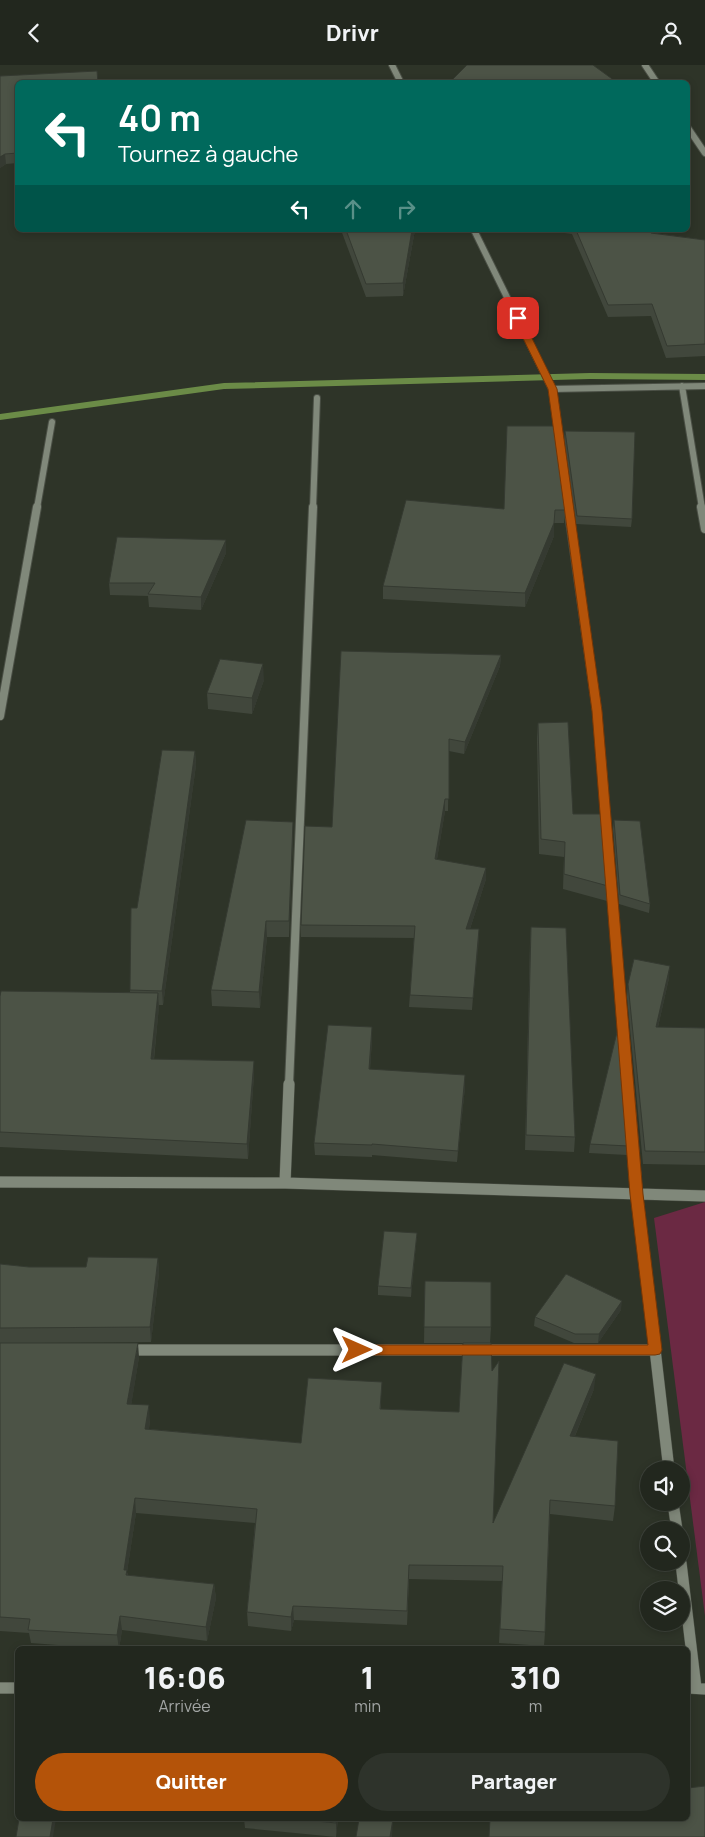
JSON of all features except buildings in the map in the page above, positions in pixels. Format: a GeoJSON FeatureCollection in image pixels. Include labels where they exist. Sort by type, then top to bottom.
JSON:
{"type":"FeatureCollection","features":[{"type":"Feature","properties":{"kind":"street"},"geometry":{"type":"LineString","coordinates":[[392,65],[400,80]]}},
{"type":"Feature","properties":{"kind":"street"},"geometry":{"type":"LineString","coordinates":[[645,65],[655,80]]}},
{"type":"Feature","properties":{"kind":"street"},"geometry":{"type":"LineString","coordinates":[[690,131],[705,153]]}},
{"type":"Feature","properties":{"kind":"street"},"geometry":{"type":"LineString","coordinates":[[475,232],[552,389],[597,711],[637,1194],[668,1461]]}},
{"type":"Feature","properties":{"kind":"street"},"geometry":{"type":"LineString","coordinates":[[682,386],[705,529]]}},
{"type":"Feature","properties":{"kind":"street"},"geometry":{"type":"LineString","coordinates":[[552,389],[705,387]]}},
{"type":"Feature","properties":{"kind":"street"},"geometry":{"type":"LineString","coordinates":[[285,1183],[317,398]]}},
{"type":"Feature","properties":{"kind":"street"},"geometry":{"type":"LineString","coordinates":[[0,716],[52,422]]}},
{"type":"Feature","properties":{"kind":"street"},"geometry":{"type":"LineString","coordinates":[[0,1182],[285,1183],[705,1196]]}},
{"type":"Feature","properties":{"kind":"street"},"geometry":{"type":"LineString","coordinates":[[119,1350],[655,1350]]}},
{"type":"Feature","properties":{"kind":"street"},"geometry":{"type":"LineString","coordinates":[[681,1571],[696,1688]]}},
{"type":"Feature","properties":{"kind":"street"},"geometry":{"type":"LineString","coordinates":[[0,1688],[15,1688]]}},
{"type":"Feature","properties":{"kind":"shaded area"},"geometry":{"type":"Polygon","coordinates":[[[705,1202],[705,1616],[690,1499],[690,1461],[685,1461],[654,1218],[705,1202]]]}},
{"type":"Feature","properties":{"kind":"waterway"},"geometry":{"type":"LineString","coordinates":[[0,417],[224,386],[590,376],[705,377]]}},
{"type":"Feature","properties":{"kind":"route"},"geometry":{"type":"LineString","coordinates":[[357,1350],[655,1350],[637,1194],[597,711],[552,389],[518,318]]}}]}
